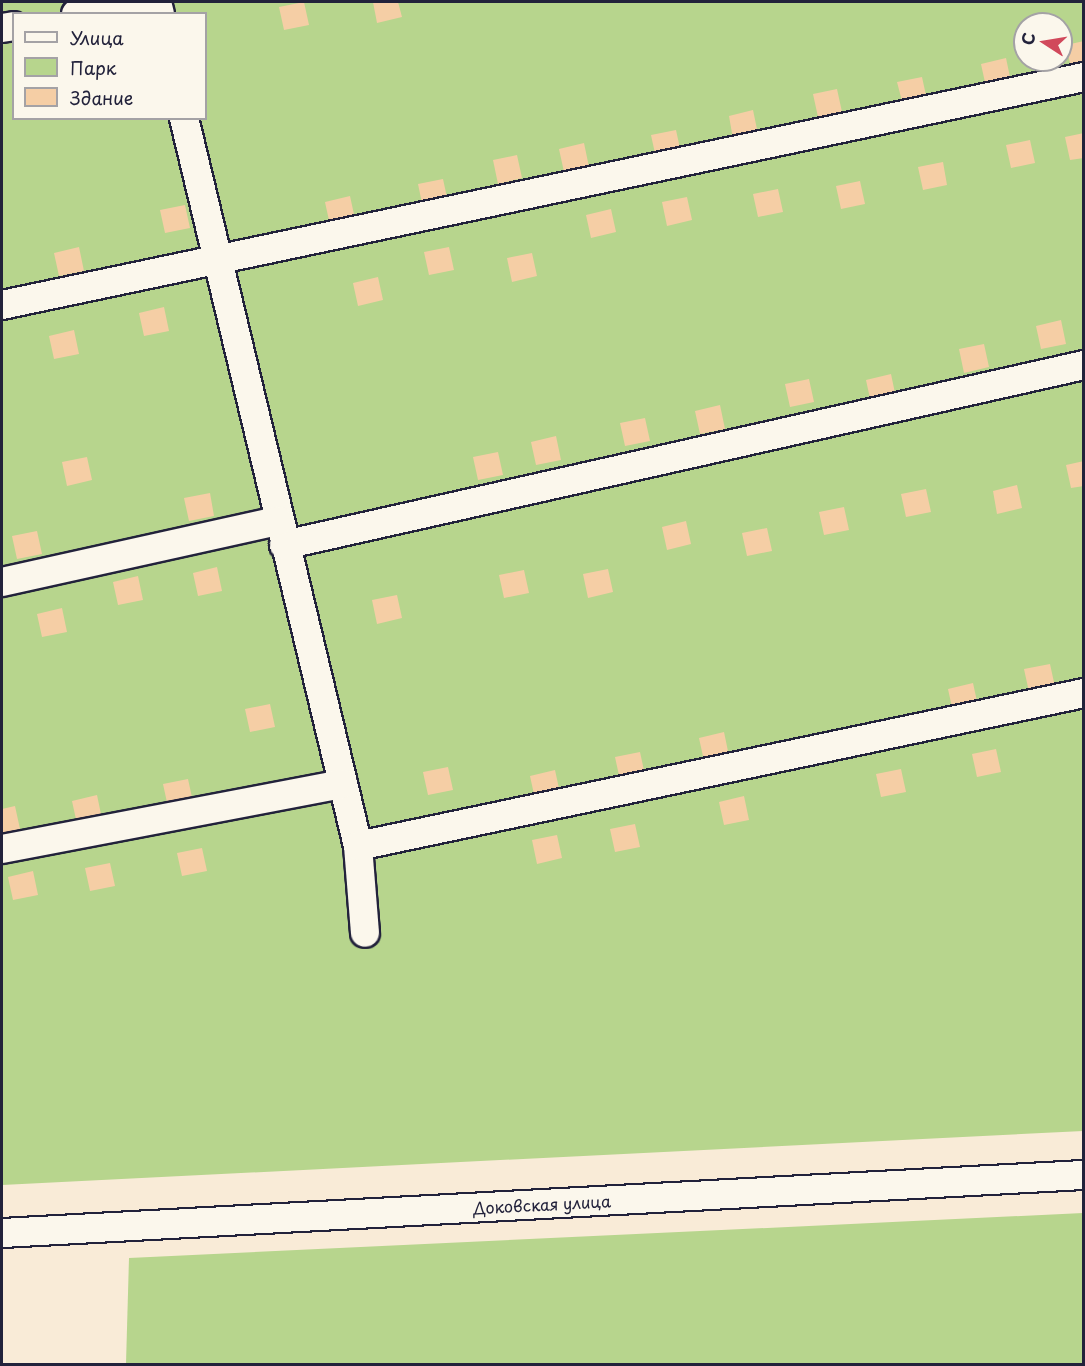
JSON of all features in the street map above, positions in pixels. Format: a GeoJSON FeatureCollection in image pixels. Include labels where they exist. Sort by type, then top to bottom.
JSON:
{"type":"FeatureCollection","features":[{"type":"Feature","properties":{"kind":"street"},"geometry":{"type":"LineString","coordinates":[[86,12],[136,2]]}},
{"type":"Feature","properties":{"kind":"street"},"geometry":{"type":"LineString","coordinates":[[2,305],[1083,77]]}},
{"type":"Feature","properties":{"kind":"street"},"geometry":{"type":"LineString","coordinates":[[184,120],[281,532],[358,846],[365,933]]}},
{"type":"Feature","properties":{"kind":"street"},"geometry":{"type":"LineString","coordinates":[[2,582],[281,532],[1083,365]]}},
{"type":"Feature","properties":{"kind":"street"},"geometry":{"type":"LineString","coordinates":[[358,846],[1083,693]]}},
{"type":"Feature","properties":{"kind":"street"},"geometry":{"type":"LineString","coordinates":[[2,849],[342,784]]}},
{"type":"Feature","properties":{"kind":"street","name":"Доковская улица"},"geometry":{"type":"LineString","coordinates":[[2,1233],[1083,1175]]}},
{"type":"Feature","properties":{"kind":"green space"},"geometry":{"type":"Polygon","coordinates":[[[2,2],[1083,2],[1083,1131],[2,1185],[2,2]]]}},
{"type":"Feature","properties":{"kind":"green space"},"geometry":{"type":"Polygon","coordinates":[[[1083,1213],[1083,1364],[126,1364],[129,1258],[1083,1213]]]}},
{"type":"Feature","properties":{"kind":"building"},"geometry":{"type":"Polygon","coordinates":[[[304,2],[309,25],[284,30],[279,7],[304,2]]]}},
{"type":"Feature","properties":{"kind":"building"},"geometry":{"type":"Polygon","coordinates":[[[373,2],[398,2],[402,17],[377,23],[373,2]]]}},
{"type":"Feature","properties":{"kind":"building"},"geometry":{"type":"Polygon","coordinates":[[[1084,41],[1084,66],[1073,68],[1073,43],[1084,41]]]}},
{"type":"Feature","properties":{"kind":"building"},"geometry":{"type":"Polygon","coordinates":[[[1006,58],[1011,82],[986,87],[981,64],[1006,58]]]}},
{"type":"Feature","properties":{"kind":"building"},"geometry":{"type":"Polygon","coordinates":[[[922,77],[927,100],[903,105],[897,82],[922,77]]]}},
{"type":"Feature","properties":{"kind":"building"},"geometry":{"type":"Polygon","coordinates":[[[837,89],[842,112],[818,117],[813,94],[837,89]]]}},
{"type":"Feature","properties":{"kind":"building"},"geometry":{"type":"Polygon","coordinates":[[[753,110],[758,134],[733,139],[729,116],[753,110]]]}},
{"type":"Feature","properties":{"kind":"building"},"geometry":{"type":"Polygon","coordinates":[[[676,130],[681,153],[656,158],[651,135],[676,130]]]}},
{"type":"Feature","properties":{"kind":"building"},"geometry":{"type":"Polygon","coordinates":[[[1084,133],[1084,158],[1070,160],[1065,137],[1084,133]]]}},
{"type":"Feature","properties":{"kind":"building"},"geometry":{"type":"Polygon","coordinates":[[[1030,140],[1035,163],[1011,168],[1006,145],[1030,140]]]}},
{"type":"Feature","properties":{"kind":"building"},"geometry":{"type":"Polygon","coordinates":[[[584,143],[589,167],[564,172],[559,149],[584,143]]]}},
{"type":"Feature","properties":{"kind":"building"},"geometry":{"type":"Polygon","coordinates":[[[517,155],[522,178],[498,184],[493,160],[517,155]]]}},
{"type":"Feature","properties":{"kind":"building"},"geometry":{"type":"Polygon","coordinates":[[[943,162],[947,185],[923,190],[918,167],[943,162]]]}},
{"type":"Feature","properties":{"kind":"building"},"geometry":{"type":"Polygon","coordinates":[[[443,179],[448,202],[423,208],[418,184],[443,179]]]}},
{"type":"Feature","properties":{"kind":"building"},"geometry":{"type":"Polygon","coordinates":[[[860,181],[865,204],[841,209],[836,186],[860,181]]]}},
{"type":"Feature","properties":{"kind":"building"},"geometry":{"type":"Polygon","coordinates":[[[778,189],[783,212],[758,217],[753,194],[778,189]]]}},
{"type":"Feature","properties":{"kind":"building"},"geometry":{"type":"Polygon","coordinates":[[[350,196],[355,219],[330,225],[325,202],[350,196]]]}},
{"type":"Feature","properties":{"kind":"building"},"geometry":{"type":"Polygon","coordinates":[[[687,197],[692,220],[667,226],[662,202],[687,197]]]}},
{"type":"Feature","properties":{"kind":"building"},"geometry":{"type":"Polygon","coordinates":[[[185,205],[190,228],[165,233],[160,210],[185,205]]]}},
{"type":"Feature","properties":{"kind":"building"},"geometry":{"type":"Polygon","coordinates":[[[611,209],[616,232],[591,238],[586,215],[611,209]]]}},
{"type":"Feature","properties":{"kind":"building"},"geometry":{"type":"Polygon","coordinates":[[[79,247],[84,271],[59,276],[54,253],[79,247]]]}},
{"type":"Feature","properties":{"kind":"building"},"geometry":{"type":"Polygon","coordinates":[[[449,247],[454,270],[429,275],[424,252],[449,247]]]}},
{"type":"Feature","properties":{"kind":"building"},"geometry":{"type":"Polygon","coordinates":[[[532,253],[537,276],[512,282],[507,258],[532,253]]]}},
{"type":"Feature","properties":{"kind":"building"},"geometry":{"type":"Polygon","coordinates":[[[378,277],[383,300],[358,306],[353,283],[378,277]]]}},
{"type":"Feature","properties":{"kind":"building"},"geometry":{"type":"Polygon","coordinates":[[[164,307],[169,331],[144,336],[139,313],[164,307]]]}},
{"type":"Feature","properties":{"kind":"building"},"geometry":{"type":"Polygon","coordinates":[[[1061,320],[1066,344],[1041,349],[1036,326],[1061,320]]]}},
{"type":"Feature","properties":{"kind":"building"},"geometry":{"type":"Polygon","coordinates":[[[74,330],[79,354],[54,359],[49,336],[74,330]]]}},
{"type":"Feature","properties":{"kind":"building"},"geometry":{"type":"Polygon","coordinates":[[[984,344],[989,367],[964,373],[959,349],[984,344]]]}},
{"type":"Feature","properties":{"kind":"building"},"geometry":{"type":"Polygon","coordinates":[[[891,374],[896,398],[871,403],[866,380],[891,374]]]}},
{"type":"Feature","properties":{"kind":"building"},"geometry":{"type":"Polygon","coordinates":[[[809,379],[814,402],[790,407],[785,384],[809,379]]]}},
{"type":"Feature","properties":{"kind":"building"},"geometry":{"type":"Polygon","coordinates":[[[720,405],[725,429],[700,434],[695,411],[720,405]]]}},
{"type":"Feature","properties":{"kind":"building"},"geometry":{"type":"Polygon","coordinates":[[[645,418],[650,441],[625,446],[620,423],[645,418]]]}},
{"type":"Feature","properties":{"kind":"building"},"geometry":{"type":"Polygon","coordinates":[[[556,436],[561,460],[536,465],[531,442],[556,436]]]}},
{"type":"Feature","properties":{"kind":"building"},"geometry":{"type":"Polygon","coordinates":[[[498,452],[503,475],[478,480],[473,457],[498,452]]]}},
{"type":"Feature","properties":{"kind":"building"},"geometry":{"type":"Polygon","coordinates":[[[87,457],[92,480],[67,486],[62,462],[87,457]]]}},
{"type":"Feature","properties":{"kind":"building"},"geometry":{"type":"Polygon","coordinates":[[[1084,461],[1084,486],[1071,488],[1066,465],[1084,461]]]}},
{"type":"Feature","properties":{"kind":"building"},"geometry":{"type":"Polygon","coordinates":[[[1017,485],[1022,508],[997,514],[993,491],[1017,485]]]}},
{"type":"Feature","properties":{"kind":"building"},"geometry":{"type":"Polygon","coordinates":[[[926,489],[931,512],[906,517],[901,494],[926,489]]]}},
{"type":"Feature","properties":{"kind":"building"},"geometry":{"type":"Polygon","coordinates":[[[210,493],[214,516],[189,521],[184,498],[210,493]]]}},
{"type":"Feature","properties":{"kind":"building"},"geometry":{"type":"Polygon","coordinates":[[[844,507],[849,530],[824,535],[819,512],[844,507]]]}},
{"type":"Feature","properties":{"kind":"building"},"geometry":{"type":"Polygon","coordinates":[[[686,521],[691,544],[667,550],[662,527],[686,521]]]}},
{"type":"Feature","properties":{"kind":"building"},"geometry":{"type":"Polygon","coordinates":[[[767,528],[772,551],[747,556],[742,533],[767,528]]]}},
{"type":"Feature","properties":{"kind":"building"},"geometry":{"type":"Polygon","coordinates":[[[37,531],[42,554],[17,559],[12,536],[37,531]]]}},
{"type":"Feature","properties":{"kind":"building"},"geometry":{"type":"Polygon","coordinates":[[[217,567],[222,591],[198,596],[193,573],[217,567]]]}},
{"type":"Feature","properties":{"kind":"building"},"geometry":{"type":"Polygon","coordinates":[[[608,569],[613,592],[588,598],[583,574],[608,569]]]}},
{"type":"Feature","properties":{"kind":"building"},"geometry":{"type":"Polygon","coordinates":[[[524,570],[529,593],[504,598],[499,575],[524,570]]]}},
{"type":"Feature","properties":{"kind":"building"},"geometry":{"type":"Polygon","coordinates":[[[138,576],[143,600],[118,605],[113,582],[138,576]]]}},
{"type":"Feature","properties":{"kind":"building"},"geometry":{"type":"Polygon","coordinates":[[[397,595],[402,618],[377,624],[372,600],[397,595]]]}},
{"type":"Feature","properties":{"kind":"building"},"geometry":{"type":"Polygon","coordinates":[[[62,608],[67,632],[42,637],[37,614],[62,608]]]}},
{"type":"Feature","properties":{"kind":"building"},"geometry":{"type":"Polygon","coordinates":[[[1050,664],[1055,687],[1029,692],[1024,669],[1050,664]]]}},
{"type":"Feature","properties":{"kind":"building"},"geometry":{"type":"Polygon","coordinates":[[[973,683],[978,706],[953,712],[948,689],[973,683]]]}},
{"type":"Feature","properties":{"kind":"building"},"geometry":{"type":"Polygon","coordinates":[[[270,704],[275,727],[250,732],[245,709],[270,704]]]}},
{"type":"Feature","properties":{"kind":"building"},"geometry":{"type":"Polygon","coordinates":[[[724,732],[729,756],[704,761],[699,738],[724,732]]]}},
{"type":"Feature","properties":{"kind":"building"},"geometry":{"type":"Polygon","coordinates":[[[996,749],[1001,772],[977,777],[972,754],[996,749]]]}},
{"type":"Feature","properties":{"kind":"building"},"geometry":{"type":"Polygon","coordinates":[[[640,752],[645,775],[620,780],[615,757],[640,752]]]}},
{"type":"Feature","properties":{"kind":"building"},"geometry":{"type":"Polygon","coordinates":[[[448,767],[453,790],[428,795],[423,772],[448,767]]]}},
{"type":"Feature","properties":{"kind":"building"},"geometry":{"type":"Polygon","coordinates":[[[901,769],[906,792],[881,797],[876,774],[901,769]]]}},
{"type":"Feature","properties":{"kind":"building"},"geometry":{"type":"Polygon","coordinates":[[[555,770],[560,793],[535,799],[530,776],[555,770]]]}},
{"type":"Feature","properties":{"kind":"building"},"geometry":{"type":"Polygon","coordinates":[[[188,779],[193,802],[168,807],[163,784],[188,779]]]}},
{"type":"Feature","properties":{"kind":"building"},"geometry":{"type":"Polygon","coordinates":[[[97,795],[102,819],[77,824],[72,801],[97,795]]]}},
{"type":"Feature","properties":{"kind":"building"},"geometry":{"type":"Polygon","coordinates":[[[744,796],[749,820],[724,825],[719,802],[744,796]]]}},
{"type":"Feature","properties":{"kind":"building"},"geometry":{"type":"Polygon","coordinates":[[[15,806],[20,829],[2,834],[2,809],[15,806]]]}},
{"type":"Feature","properties":{"kind":"building"},"geometry":{"type":"Polygon","coordinates":[[[635,824],[640,847],[615,852],[610,829],[635,824]]]}},
{"type":"Feature","properties":{"kind":"building"},"geometry":{"type":"Polygon","coordinates":[[[557,835],[562,858],[537,864],[532,840],[557,835]]]}},
{"type":"Feature","properties":{"kind":"building"},"geometry":{"type":"Polygon","coordinates":[[[202,848],[207,871],[182,876],[177,853],[202,848]]]}},
{"type":"Feature","properties":{"kind":"building"},"geometry":{"type":"Polygon","coordinates":[[[110,863],[115,886],[90,891],[85,868],[110,863]]]}},
{"type":"Feature","properties":{"kind":"building"},"geometry":{"type":"Polygon","coordinates":[[[33,871],[38,895],[13,900],[8,877],[33,871]]]}}]}
